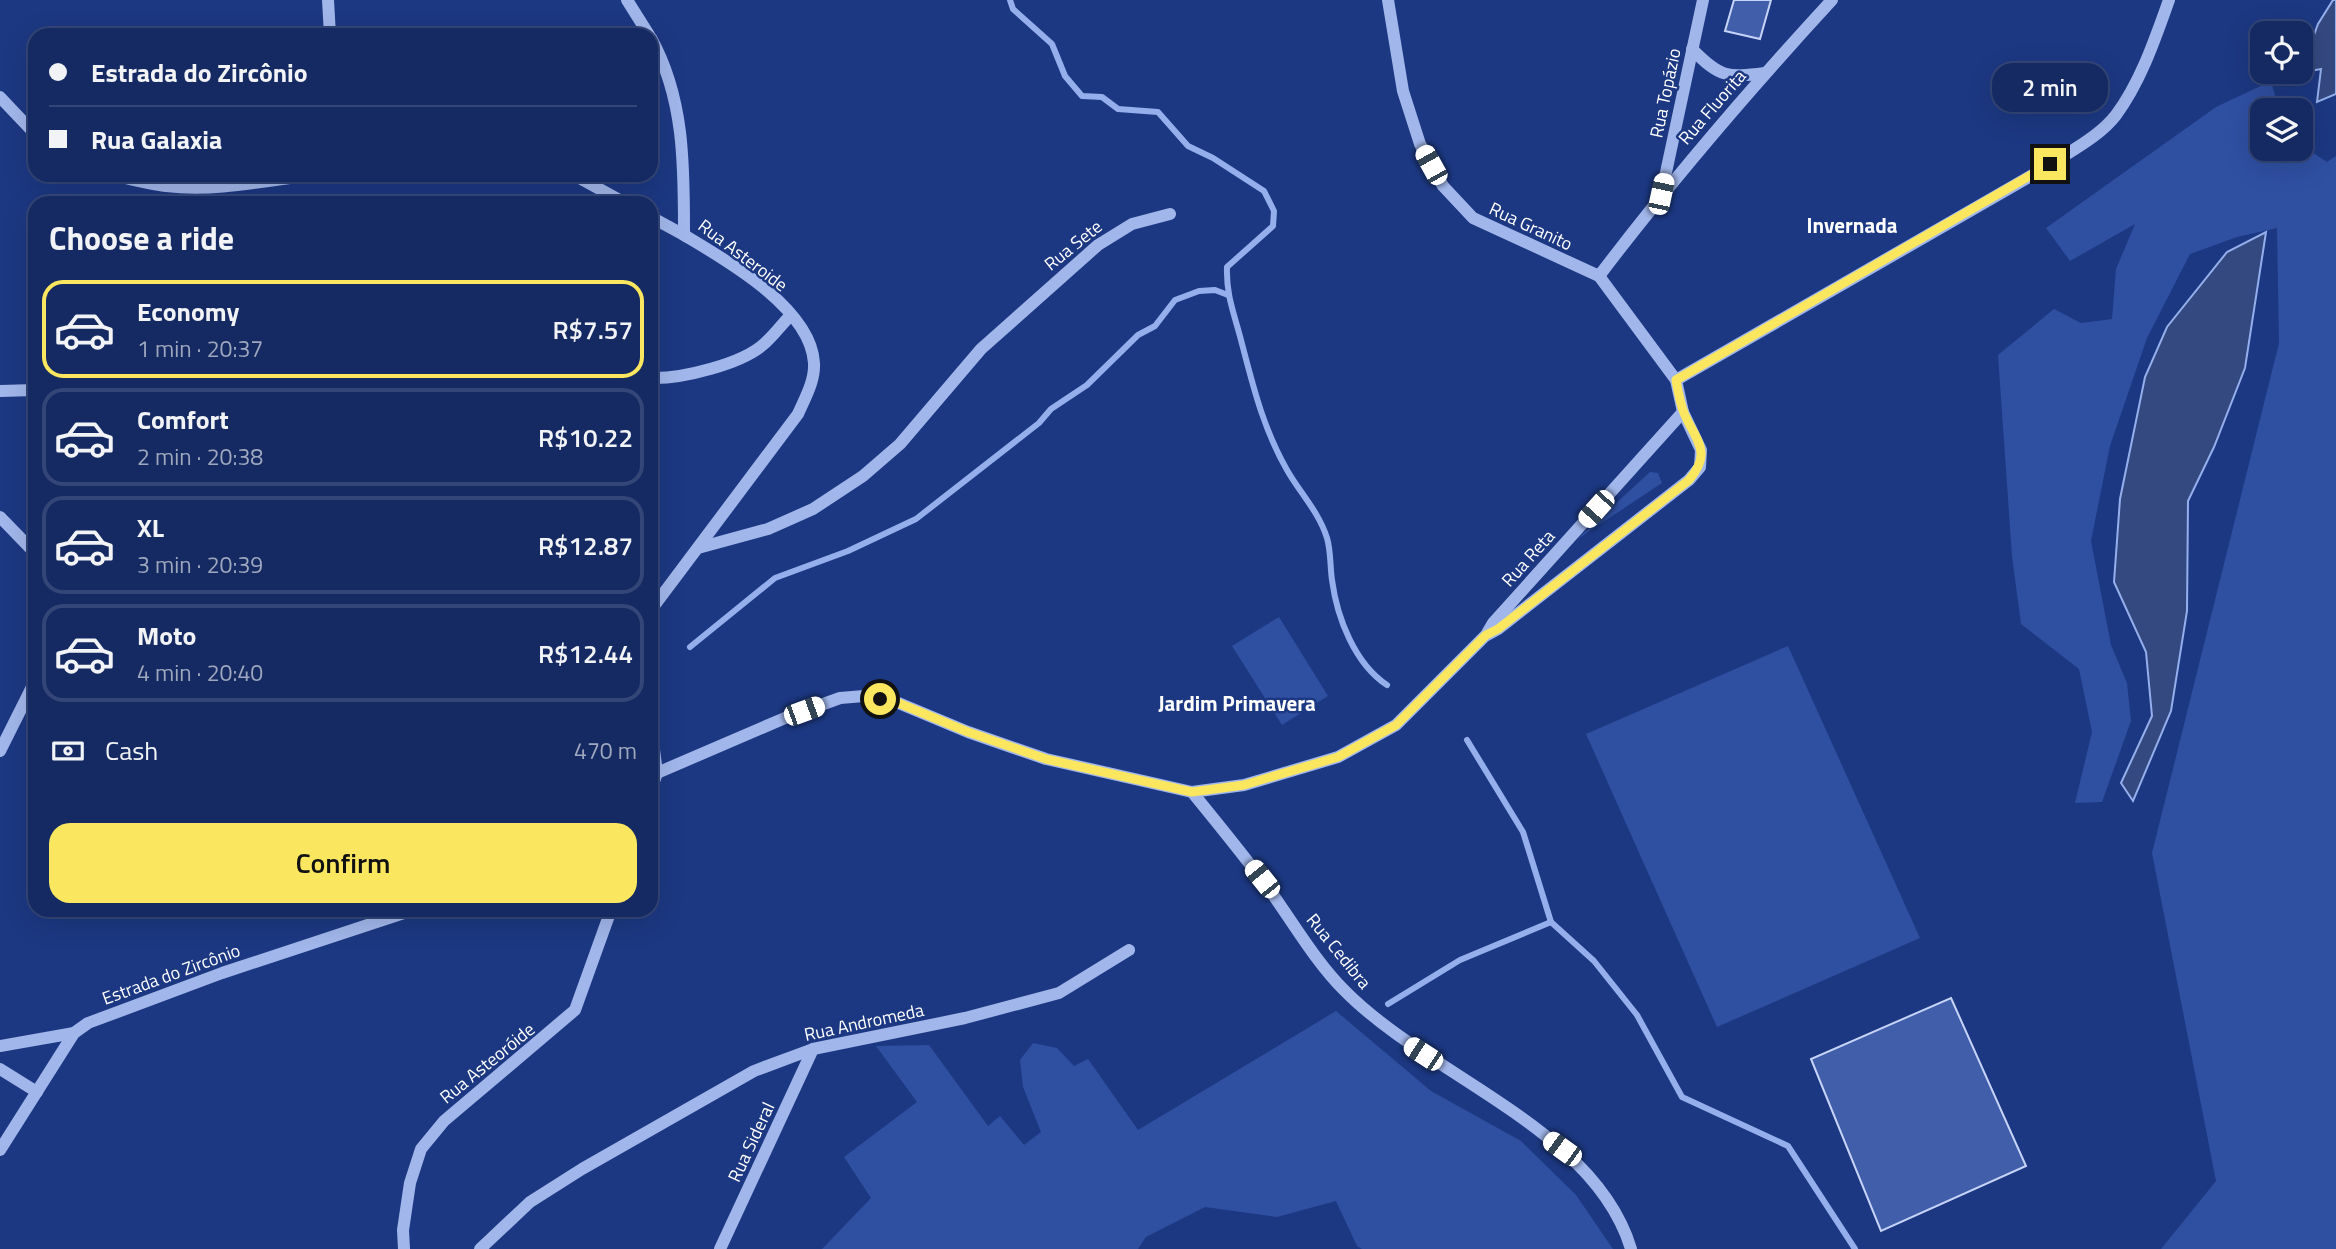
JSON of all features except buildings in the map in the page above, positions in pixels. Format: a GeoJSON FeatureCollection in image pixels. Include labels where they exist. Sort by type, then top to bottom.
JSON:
{"type":"FeatureCollection","features":[{"type":"Feature","properties":{"kind":"street"},"geometry":{"type":"LineString","coordinates":[[328,0],[330,28]]}},
{"type":"Feature","properties":{"kind":"street","name":"Rua Asteroide"},"geometry":{"type":"LineString","coordinates":[[627,0],[644,28]]}},
{"type":"Feature","properties":{"kind":"street","name":"Rua Granito"},"geometry":{"type":"LineString","coordinates":[[1388,0],[1403,91],[1420,144],[1443,186],[1473,218],[1599,276],[1676,380]]}},
{"type":"Feature","properties":{"kind":"street","name":"Rua Topázio"},"geometry":{"type":"LineString","coordinates":[[1661,194],[1703,0]]}},
{"type":"Feature","properties":{"kind":"street","name":"Rua Fluorita"},"geometry":{"type":"LineString","coordinates":[[1599,276],[1661,194],[1832,0]]}},
{"type":"Feature","properties":{"kind":"street"},"geometry":{"type":"LineString","coordinates":[[1676,380],[2091,138],[2115,116],[2135,81],[2152,47],[2169,0]]}},
{"type":"Feature","properties":{"kind":"street"},"geometry":{"type":"LineString","coordinates":[[1692,49],[1709,67],[1721,74],[1734,77],[1765,73]]}},
{"type":"Feature","properties":{"kind":"street","name":"Rua Asteroide"},"geometry":{"type":"LineString","coordinates":[[658,51],[678,114],[684,159],[684,235],[769,292],[791,315],[807,340],[814,361],[813,379],[798,414],[658,601]]}},
{"type":"Feature","properties":{"kind":"street"},"geometry":{"type":"LineString","coordinates":[[0,97],[28,127]]}},
{"type":"Feature","properties":{"kind":"street"},"geometry":{"type":"LineString","coordinates":[[147,182],[192,187],[257,182]]}},
{"type":"Feature","properties":{"kind":"street"},"geometry":{"type":"LineString","coordinates":[[587,182],[612,196]]}},
{"type":"Feature","properties":{"kind":"street","name":"Rua Sete"},"geometry":{"type":"LineString","coordinates":[[698,548],[768,529],[813,509],[863,476],[900,444],[981,349],[1009,322],[1114,233],[1132,224],[1170,214]]}},
{"type":"Feature","properties":{"kind":"street"},"geometry":{"type":"LineString","coordinates":[[658,221],[684,235]]}},
{"type":"Feature","properties":{"kind":"street"},"geometry":{"type":"LineString","coordinates":[[658,378],[669,379],[730,362],[763,345],[791,315]]}},
{"type":"Feature","properties":{"kind":"street","name":"Rua Reta"},"geometry":{"type":"LineString","coordinates":[[1486,635],[1498,629],[1689,480],[1700,467],[1701,450],[1683,412],[1676,380]]}},
{"type":"Feature","properties":{"kind":"street"},"geometry":{"type":"LineString","coordinates":[[0,391],[28,390]]}},
{"type":"Feature","properties":{"kind":"street","name":"Rua Reta"},"geometry":{"type":"LineString","coordinates":[[1192,792],[1244,785],[1338,757],[1396,725],[1486,635],[1493,623],[1683,412]]}},
{"type":"Feature","properties":{"kind":"street"},"geometry":{"type":"LineString","coordinates":[[0,517],[28,545]]}},
{"type":"Feature","properties":{"kind":"street"},"geometry":{"type":"LineString","coordinates":[[0,751],[28,695]]}},
{"type":"Feature","properties":{"kind":"street"},"geometry":{"type":"LineString","coordinates":[[658,773],[785,718],[840,698],[864,696],[896,702],[968,732],[1046,759],[1192,792]]}},
{"type":"Feature","properties":{"kind":"street","name":"Rua Cedibra"},"geometry":{"type":"LineString","coordinates":[[1192,792],[1262,879],[1343,990],[1402,1040],[1489,1096],[1562,1149],[1609,1203],[1626,1235],[1630,1249]]}},
{"type":"Feature","properties":{"kind":"street","name":"Estrada do Zircônio"},"geometry":{"type":"LineString","coordinates":[[0,1046],[74,1032],[88,1023],[209,978],[392,917]]}},
{"type":"Feature","properties":{"kind":"street","name":"Rua Asteoróide"},"geometry":{"type":"LineString","coordinates":[[404,1249],[403,1230],[410,1183],[421,1149],[444,1121],[575,1010],[608,917]]}},
{"type":"Feature","properties":{"kind":"street","name":"Rua Andromeda"},"geometry":{"type":"LineString","coordinates":[[480,1249],[530,1202],[582,1169],[754,1071],[813,1049],[965,1018],[1059,993],[1129,950]]}},
{"type":"Feature","properties":{"kind":"street"},"geometry":{"type":"LineString","coordinates":[[0,1150],[74,1032]]}},
{"type":"Feature","properties":{"kind":"street","name":"Rua Sideral"},"geometry":{"type":"LineString","coordinates":[[720,1249],[813,1049]]}},
{"type":"Feature","properties":{"kind":"street"},"geometry":{"type":"LineString","coordinates":[[0,1069],[37,1092]]}},
{"type":"Feature","properties":{"kind":"shaded area"},"geometry":{"type":"Polygon","coordinates":[[[2333,0],[2336,0],[2336,94],[2317,102],[2321,69],[2313,71],[2313,38],[2333,0]]]}},
{"type":"Feature","properties":{"kind":"shaded area"},"geometry":{"type":"Polygon","coordinates":[[[2265,84],[2272,84],[2276,98],[2250,98],[2250,161],[2313,161],[2313,153],[2327,162],[2336,156],[2336,1249],[2161,1249],[2216,1181],[2152,853],[2279,343],[2277,228],[2237,237],[2190,254],[2147,338],[2110,446],[2091,541],[2111,645],[2127,683],[2131,721],[2102,802],[2075,803],[2092,732],[2079,669],[2021,624],[2012,556],[1998,355],[2054,309],[2081,323],[2112,319],[2116,269],[2135,224],[2070,261],[2046,228],[2216,107],[2265,84]]]}},
{"type":"Feature","properties":{"kind":"shaded area"},"geometry":{"type":"Polygon","coordinates":[[[2266,232],[2245,368],[2214,447],[2188,501],[2187,611],[2171,711],[2133,801],[2121,783],[2152,716],[2146,652],[2114,582],[2120,499],[2145,377],[2167,327],[2227,252],[2266,232]]]}},
{"type":"Feature","properties":{"kind":"shaded area"},"geometry":{"type":"Polygon","coordinates":[[[1650,472],[1658,473],[1662,483],[1576,540],[1650,472]]]}},
{"type":"Feature","properties":{"kind":"shaded area"},"geometry":{"type":"Polygon","coordinates":[[[1279,617],[1328,696],[1282,725],[1232,646],[1279,617]]]}},
{"type":"Feature","properties":{"kind":"shaded area"},"geometry":{"type":"Polygon","coordinates":[[[1788,646],[1920,938],[1717,1027],[1586,734],[1788,646]]]}},
{"type":"Feature","properties":{"kind":"shaded area"},"geometry":{"type":"Polygon","coordinates":[[[1336,1011],[1431,1091],[1521,1141],[1576,1195],[1613,1249],[1362,1249],[1357,1246],[1336,1201],[1277,1217],[1205,1207],[1146,1237],[1138,1249],[822,1249],[871,1198],[844,1157],[917,1102],[876,1046],[929,1045],[988,1126],[1000,1116],[1024,1145],[1041,1132],[1023,1087],[1020,1060],[1033,1043],[1057,1048],[1074,1066],[1088,1059],[1138,1130],[1336,1011]]]}},
{"type":"Feature","properties":{"kind":"waterway"},"geometry":{"type":"LineString","coordinates":[[1010,0],[1013,9],[1052,44],[1065,76],[1082,96],[1102,97],[1118,109],[1158,112],[1188,146],[1213,158],[1264,191],[1274,211],[1273,226],[1227,267],[1231,304],[1254,390],[1271,438],[1327,538],[1334,595],[1349,639],[1366,665],[1387,685]]}},
{"type":"Feature","properties":{"kind":"waterway"},"geometry":{"type":"LineString","coordinates":[[690,647],[775,578],[848,551],[916,519],[1039,423],[1051,409],[1087,385],[1138,335],[1155,326],[1175,300],[1199,291],[1215,290],[1228,295]]}},
{"type":"Feature","properties":{"kind":"waterway"},"geometry":{"type":"LineString","coordinates":[[1467,740],[1523,832],[1551,922],[1594,961],[1637,1015],[1682,1097],[1788,1146],[1855,1249]]}},
{"type":"Feature","properties":{"kind":"waterway"},"geometry":{"type":"LineString","coordinates":[[1388,1004],[1460,960],[1551,922]]}},
{"type":"Feature","properties":{"kind":"district","name":"Invernada"},"geometry":{"type":"Point","coordinates":[1852,225]}},
{"type":"Feature","properties":{"kind":"district","name":"Jardim Primavera"},"geometry":{"type":"Point","coordinates":[1237,703]}},
{"type":"Feature","properties":{"kind":"route"},"geometry":{"type":"LineString","coordinates":[[880,699],[896,702],[968,732],[1046,759],[1192,792],[1244,785],[1338,757],[1396,725],[1443,681],[1486,635],[1498,629],[1689,480],[1700,467],[1701,450],[1683,412],[1676,380],[2050,164]]}}]}
